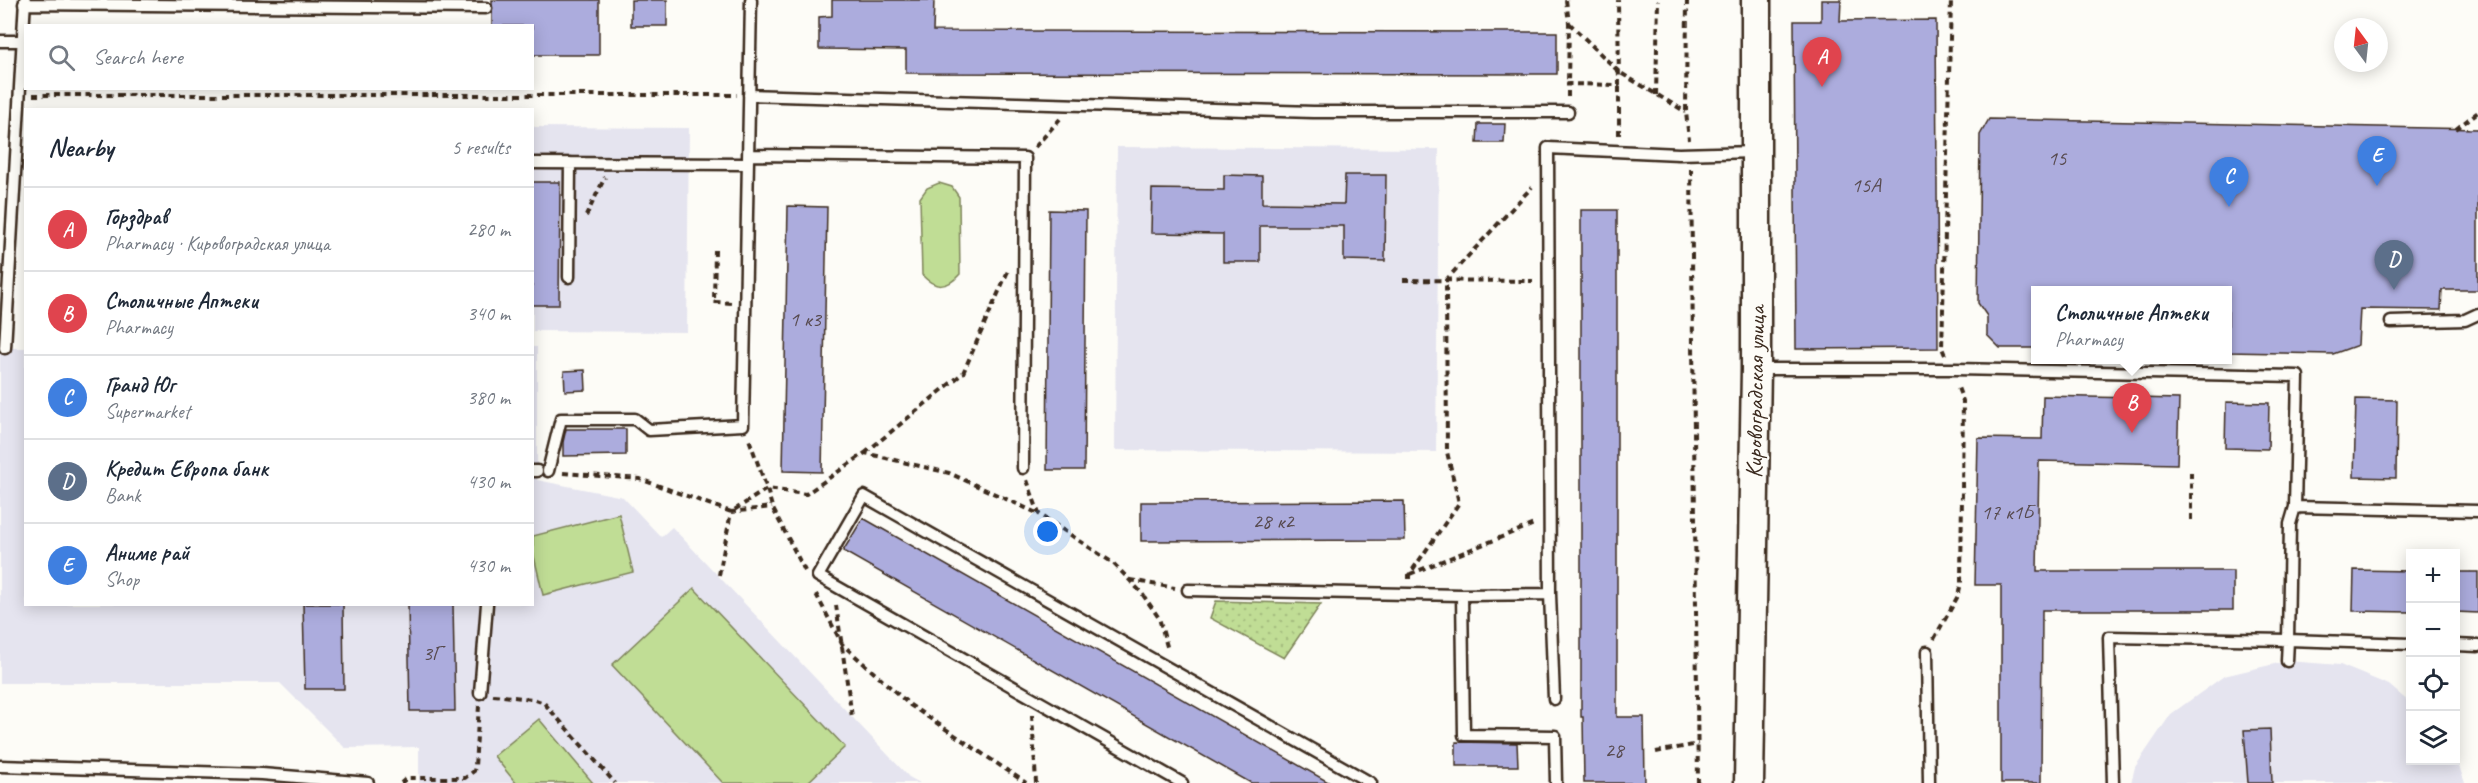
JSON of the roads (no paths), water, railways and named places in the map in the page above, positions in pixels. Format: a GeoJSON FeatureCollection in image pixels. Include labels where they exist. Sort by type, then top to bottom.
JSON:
{"type":"FeatureCollection","features":[{"type":"Feature","properties":{"kind":"street","name":"Кировоградская улица"},"geometry":{"type":"LineString","coordinates":[[1749,783],[1756,369],[1756,0]]}},
{"type":"Feature","properties":{"kind":"lane"},"geometry":{"type":"LineString","coordinates":[[539,471],[561,419],[635,419],[649,430],[743,425],[751,0]]}},
{"type":"Feature","properties":{"kind":"lane"},"geometry":{"type":"LineString","coordinates":[[5,348],[25,2],[486,8]]}},
{"type":"Feature","properties":{"kind":"lane"},"geometry":{"type":"LineString","coordinates":[[0,41],[22,41]]}},
{"type":"Feature","properties":{"kind":"lane"},"geometry":{"type":"LineString","coordinates":[[749,95],[1312,112],[1568,112]]}},
{"type":"Feature","properties":{"kind":"lane"},"geometry":{"type":"LineString","coordinates":[[1554,699],[1550,594],[1548,148],[1691,153],[1756,152]]}},
{"type":"Feature","properties":{"kind":"lane"},"geometry":{"type":"LineString","coordinates":[[534,163],[1025,158],[1023,468]]}},
{"type":"Feature","properties":{"kind":"lane"},"geometry":{"type":"LineString","coordinates":[[569,277],[570,163]]}},
{"type":"Feature","properties":{"kind":"lane"},"geometry":{"type":"LineString","coordinates":[[2391,322],[2465,320],[2478,314]]}},
{"type":"Feature","properties":{"kind":"lane"},"geometry":{"type":"LineString","coordinates":[[1756,369],[1955,369],[2298,376],[2295,507],[2290,524],[2287,661]]}},
{"type":"Feature","properties":{"kind":"lane"},"geometry":{"type":"LineString","coordinates":[[1182,783],[818,576],[864,496],[1371,783]]}},
{"type":"Feature","properties":{"kind":"lane"},"geometry":{"type":"LineString","coordinates":[[2295,507],[2478,511]]}},
{"type":"Feature","properties":{"kind":"lane"},"geometry":{"type":"LineString","coordinates":[[1188,590],[1462,595],[1550,594]]}},
{"type":"Feature","properties":{"kind":"lane"},"geometry":{"type":"LineString","coordinates":[[1462,595],[1464,735],[1555,736],[1556,783]]}},
{"type":"Feature","properties":{"kind":"lane"},"geometry":{"type":"LineString","coordinates":[[480,693],[487,606]]}},
{"type":"Feature","properties":{"kind":"lane"},"geometry":{"type":"LineString","coordinates":[[2113,783],[2109,637],[2406,644]]}},
{"type":"Feature","properties":{"kind":"lane"},"geometry":{"type":"LineString","coordinates":[[2460,645],[2478,646]]}},
{"type":"Feature","properties":{"kind":"lane"},"geometry":{"type":"LineString","coordinates":[[1928,652],[1929,783]]}},
{"type":"Feature","properties":{"kind":"lane"},"geometry":{"type":"LineString","coordinates":[[0,766],[262,774],[346,783],[368,783]]}},
{"type":"Feature","properties":{"kind":"place","name":"Горздрав"},"geometry":{"type":"Point","coordinates":[1822,87]}},
{"type":"Feature","properties":{"kind":"place","name":"Аниме рай"},"geometry":{"type":"Point","coordinates":[2377,186]}},
{"type":"Feature","properties":{"kind":"place","name":"Гранд Юг"},"geometry":{"type":"Point","coordinates":[2229,207]}},
{"type":"Feature","properties":{"kind":"place","name":"Кредит Европа банк"},"geometry":{"type":"Point","coordinates":[2394,290]}},
{"type":"Feature","properties":{"kind":"place","name":"Столичные Аптеки"},"geometry":{"type":"Point","coordinates":[2132,433]}}]}
